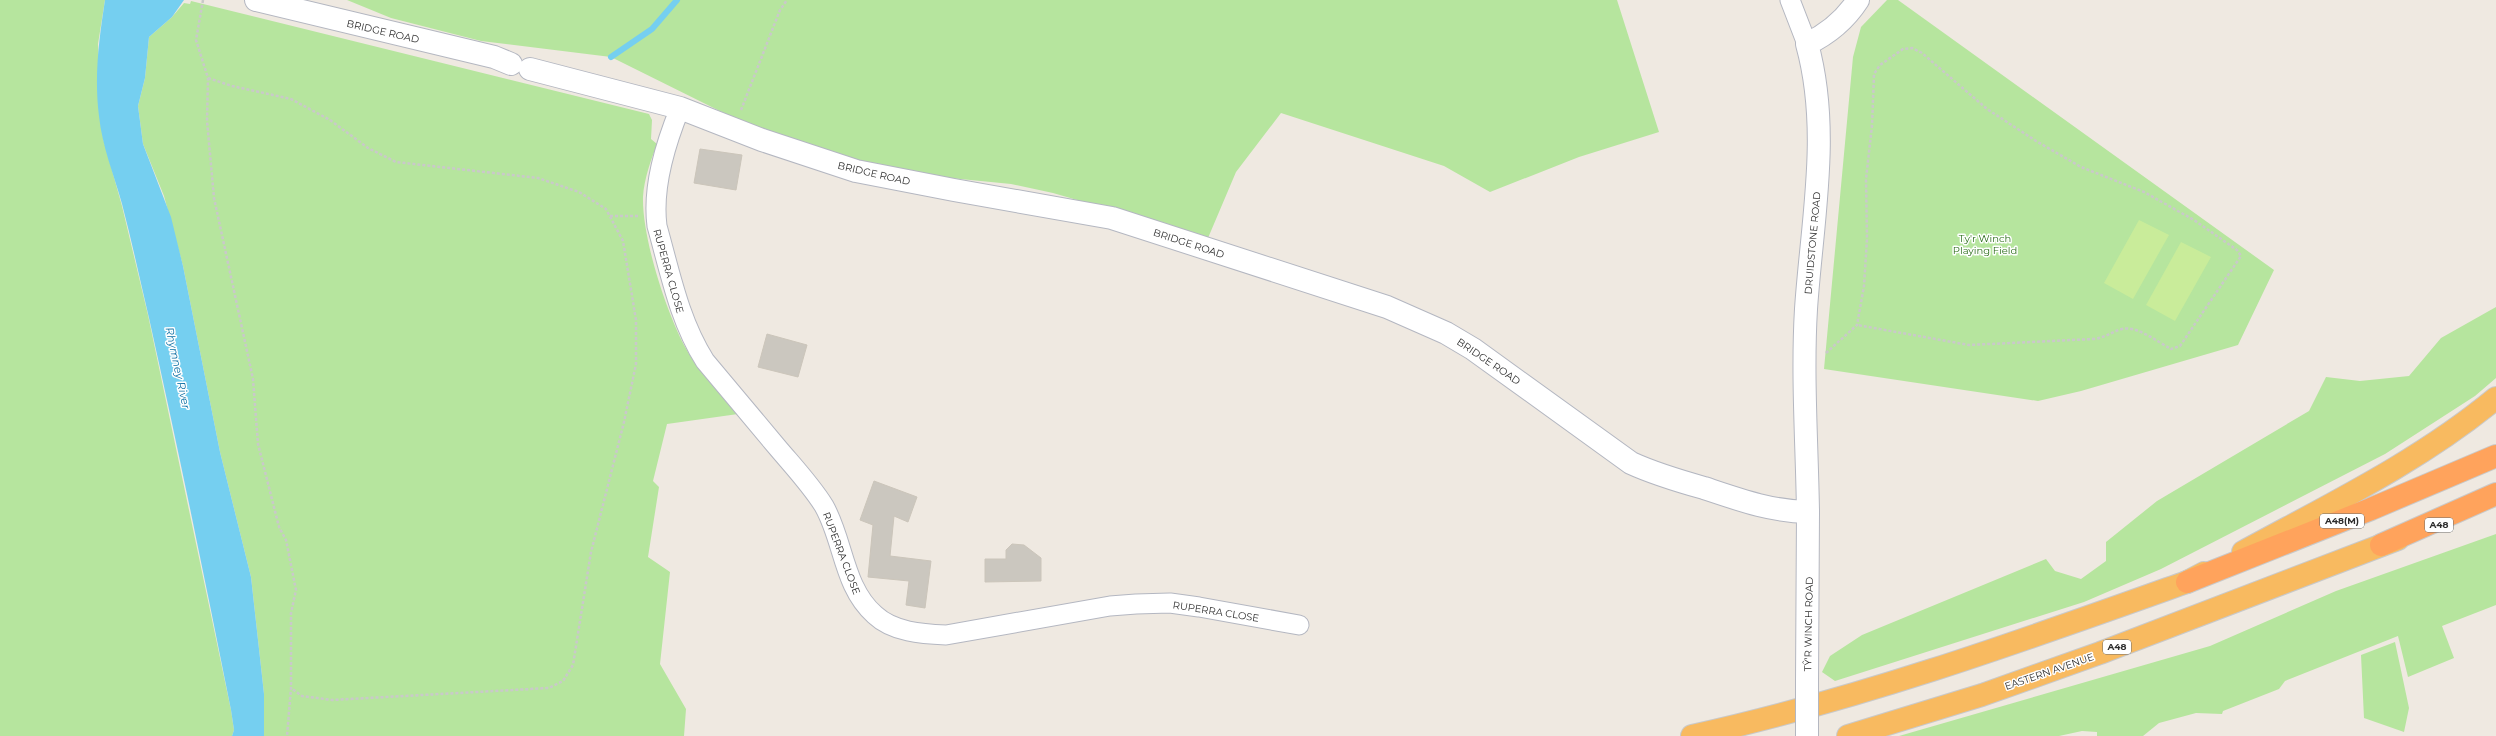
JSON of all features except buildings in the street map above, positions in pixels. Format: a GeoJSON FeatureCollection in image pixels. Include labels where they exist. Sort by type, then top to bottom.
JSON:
{"type":"FeatureCollection","features":[{"type":"Feature","properties":{"kind":"highway"},"geometry":{"type":"LineString","coordinates":[[1692,736],[1751,723],[1853,695],[1972,659],[2187,582],[2356,491],[2431,444],[2496,398]]}},
{"type":"Feature","properties":{"kind":"highway","name":"A48(M)"},"geometry":{"type":"LineString","coordinates":[[2187,582],[2371,509],[2496,456]]}},
{"type":"Feature","properties":{"kind":"highway"},"geometry":{"type":"LineString","coordinates":[[2381,545],[2496,494]]}},
{"type":"Feature","properties":{"kind":"highway","name":"A48"},"geometry":{"type":"LineString","coordinates":[[2381,545],[2496,505]]}},
{"type":"Feature","properties":{"kind":"highway","name":"EASTERN AVENUE"},"geometry":{"type":"LineString","coordinates":[[1848,736],[1982,695],[2100,653],[2381,545]]}},
{"type":"Feature","properties":{"kind":"main road","name":"BRIDGE ROAD"},"geometry":{"type":"LineString","coordinates":[[256,0],[494,57],[520,66],[680,108],[735,130],[856,171],[1112,218],[1387,307],[1446,333],[1473,349],[1631,463],[1649,471],[1749,503],[1786,512],[1808,512]]}},
{"type":"Feature","properties":{"kind":"main road"},"geometry":{"type":"LineString","coordinates":[[1807,44],[1827,35],[1852,10],[1858,0]]}},
{"type":"Feature","properties":{"kind":"main road","name":"DRUIDSTONE ROAD"},"geometry":{"type":"LineString","coordinates":[[1807,44],[1818,93],[1820,152],[1806,311],[1808,512]]}},
{"type":"Feature","properties":{"kind":"main road","name":"TŶ'R WINCH ROAD"},"geometry":{"type":"LineString","coordinates":[[1806,736],[1808,512]]}},
{"type":"Feature","properties":{"kind":"street"},"geometry":{"type":"LineString","coordinates":[[1790,0],[1807,44]]}},
{"type":"Feature","properties":{"kind":"street","name":"RUPERRA CLOSE"},"geometry":{"type":"LineString","coordinates":[[680,108],[655,194],[655,211],[656,226],[683,318],[692,340],[705,361],[809,484],[824,507],[834,529],[851,581],[861,601],[876,616],[896,627],[946,635],[1110,606],[1170,603],[1299,625]]}},
{"type":"Feature","properties":{"kind":"path"},"geometry":{"type":"LineString","coordinates":[[203,0],[196,40],[208,78],[207,122],[214,198],[253,379],[258,444],[279,527],[286,540],[294,571],[296,590],[292,612],[291,688],[287,736]]}},
{"type":"Feature","properties":{"kind":"path"},"geometry":{"type":"LineString","coordinates":[[735,130],[780,10],[787,0]]}},
{"type":"Feature","properties":{"kind":"path"},"geometry":{"type":"LineString","coordinates":[[1826,353],[1857,325],[1864,286],[1867,240],[1866,179],[1872,125],[1874,74],[1880,65],[1902,49],[1912,48],[1922,53],[1987,109],[2036,141],[2081,168],[2144,192],[2188,217],[2237,250],[2241,256],[2180,346],[2171,348],[2130,328],[2121,329],[2105,338],[2093,340],[1969,345],[1857,325]]}},
{"type":"Feature","properties":{"kind":"path"},"geometry":{"type":"LineString","coordinates":[[208,78],[232,86],[291,98],[330,120],[368,148],[396,162],[538,178],[579,192],[606,209],[610,216],[624,248],[636,320],[636,364],[624,422],[591,552],[573,665],[562,681],[549,688],[332,700],[302,696],[291,688]]}},
{"type":"Feature","properties":{"kind":"path"},"geometry":{"type":"LineString","coordinates":[[610,216],[643,216]]}},
{"type":"Feature","properties":{"kind":"green space"},"geometry":{"type":"Polygon","coordinates":[[[0,0],[105,0],[98,44],[103,138],[122,206],[148,315],[231,710],[234,730],[232,736],[0,736],[0,0]]]}},
{"type":"Feature","properties":{"kind":"green space"},"geometry":{"type":"Polygon","coordinates":[[[347,0],[1617,0],[1659,132],[1579,157],[1490,192],[1444,166],[1281,113],[1236,172],[1208,238],[1053,193],[1011,184],[910,174],[841,160],[754,128],[611,57],[481,41],[391,18],[347,0]]]}},
{"type":"Feature","properties":{"kind":"green space","name":"Ty'r Winch Playing Field"},"geometry":{"type":"Polygon","coordinates":[[[1887,0],[1898,0],[2274,270],[2238,345],[2081,391],[2038,401],[1824,369],[1853,57],[1861,27],[1887,0]]]}},
{"type":"Feature","properties":{"kind":"green space"},"geometry":{"type":"Polygon","coordinates":[[[191,1],[649,114],[652,120],[651,139],[657,144],[650,163],[643,197],[646,232],[656,272],[669,312],[689,354],[709,381],[738,414],[667,424],[653,481],[659,487],[648,557],[670,572],[660,664],[686,709],[684,736],[264,736],[264,694],[251,577],[220,452],[183,266],[164,196],[143,144],[138,106],[145,78],[149,37],[172,17],[184,3],[190,4],[191,1]]]}},
{"type":"Feature","properties":{"kind":"green space"},"geometry":{"type":"Polygon","coordinates":[[[2139,220],[2169,235],[2133,299],[2104,283],[2139,220]]]}},
{"type":"Feature","properties":{"kind":"green space"},"geometry":{"type":"Polygon","coordinates":[[[2181,242],[2211,257],[2175,321],[2146,305],[2181,242]]]}},
{"type":"Feature","properties":{"kind":"green space"},"geometry":{"type":"Polygon","coordinates":[[[2496,307],[2496,378],[2475,396],[2385,454],[2161,569],[2084,602],[1835,681],[1822,672],[1830,656],[1862,635],[2046,559],[2055,571],[2081,579],[2106,561],[2106,542],[2157,501],[2309,411],[2326,377],[2360,381],[2409,376],[2441,338],[2496,307]]]}},
{"type":"Feature","properties":{"kind":"green space"},"geometry":{"type":"Polygon","coordinates":[[[2496,534],[2496,605],[2442,626],[2454,658],[2408,677],[2398,636],[2285,681],[2279,689],[2223,711],[2222,714],[2196,713],[2159,723],[2143,736],[2097,736],[2097,732],[2082,731],[2059,736],[1899,736],[2210,646],[2336,591],[2496,534]]]}},
{"type":"Feature","properties":{"kind":"green space"},"geometry":{"type":"Polygon","coordinates":[[[2395,642],[2409,708],[2404,732],[2364,718],[2361,655],[2395,642]]]}},
{"type":"Feature","properties":{"kind":"water","name":"Rhymney River"},"geometry":{"type":"Polygon","coordinates":[[[105,0],[184,0],[172,17],[149,37],[145,78],[138,106],[143,144],[171,217],[183,266],[220,452],[251,577],[264,694],[264,736],[232,736],[234,730],[231,710],[149,318],[122,204],[101,127],[97,72],[105,0]]]}},
{"type":"Feature","properties":{"kind":"waterway"},"geometry":{"type":"LineString","coordinates":[[611,57],[652,29],[677,0]]}}]}
